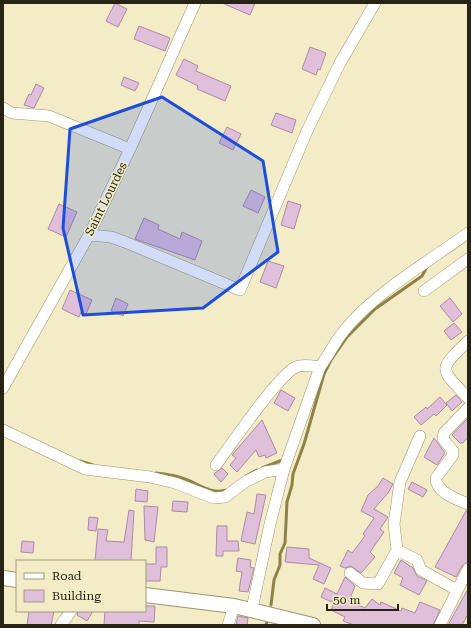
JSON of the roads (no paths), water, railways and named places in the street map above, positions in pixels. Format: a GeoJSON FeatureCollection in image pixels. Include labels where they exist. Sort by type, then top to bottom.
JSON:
{"type":"FeatureCollection","features":[{"type":"Feature","properties":{"kind":"main road"},"geometry":{"type":"LineString","coordinates":[[3,578],[16,580]]}},
{"type":"Feature","properties":{"kind":"main road"},"geometry":{"type":"LineString","coordinates":[[146,595],[252,609],[313,625]]}},
{"type":"Feature","properties":{"kind":"street","name":"Saint Lourdes"},"geometry":{"type":"LineString","coordinates":[[3,388],[89,235],[130,149],[195,3]]}},
{"type":"Feature","properties":{"kind":"street"},"geometry":{"type":"LineString","coordinates":[[89,235],[111,237],[126,242],[240,290],[307,131],[340,63],[375,3]]}},
{"type":"Feature","properties":{"kind":"street"},"geometry":{"type":"LineString","coordinates":[[3,108],[12,113],[49,116],[130,149]]}},
{"type":"Feature","properties":{"kind":"street"},"geometry":{"type":"LineString","coordinates":[[252,609],[270,524],[285,466],[320,367],[340,335],[363,312],[386,292],[468,233]]}},
{"type":"Feature","properties":{"kind":"street"},"geometry":{"type":"LineString","coordinates":[[424,291],[468,258]]}},
{"type":"Feature","properties":{"kind":"street"},"geometry":{"type":"LineString","coordinates":[[468,341],[447,362],[445,368],[446,375],[468,398]]}},
{"type":"Feature","properties":{"kind":"street"},"geometry":{"type":"LineString","coordinates":[[216,465],[280,381],[294,368],[300,365],[320,367]]}},
{"type":"Feature","properties":{"kind":"street"},"geometry":{"type":"LineString","coordinates":[[468,408],[444,433],[444,439],[453,451],[453,455],[436,478],[436,482],[437,486],[453,498],[468,504]]}},
{"type":"Feature","properties":{"kind":"street"},"geometry":{"type":"LineString","coordinates":[[3,430],[85,469],[150,477],[175,483],[214,498],[225,497],[245,482],[265,472],[285,466]]}},
{"type":"Feature","properties":{"kind":"street"},"geometry":{"type":"LineString","coordinates":[[350,573],[363,583],[378,584],[398,550],[394,524],[400,482],[420,436]]}},
{"type":"Feature","properties":{"kind":"street"},"geometry":{"type":"LineString","coordinates":[[398,550],[417,560],[421,570],[457,590]]}},
{"type":"Feature","properties":{"kind":"street"},"geometry":{"type":"LineString","coordinates":[[440,625],[468,569]]}},
{"type":"Feature","properties":{"kind":"street"},"geometry":{"type":"LineString","coordinates":[[228,625],[234,606]]}},
{"type":"Feature","properties":{"kind":"street"},"geometry":{"type":"LineString","coordinates":[[61,625],[70,612]]}},
{"type":"Feature","properties":{"kind":"waterway"},"geometry":{"type":"LineString","coordinates":[[271,605],[274,580],[280,565],[280,554],[285,543],[287,502],[292,485],[293,474],[304,444],[324,374],[331,360],[347,337],[375,309],[422,276],[428,265]]}},
{"type":"Feature","properties":{"kind":"waterway"},"geometry":{"type":"LineString","coordinates":[[262,468],[285,459]]}},
{"type":"Feature","properties":{"kind":"waterway"},"geometry":{"type":"LineString","coordinates":[[80,461],[93,465]]}},
{"type":"Feature","properties":{"kind":"waterway"},"geometry":{"type":"LineString","coordinates":[[246,476],[257,470]]}},
{"type":"Feature","properties":{"kind":"waterway"},"geometry":{"type":"LineString","coordinates":[[156,473],[179,477],[210,490],[227,490]]}},
{"type":"Feature","properties":{"kind":"waterway"},"geometry":{"type":"LineString","coordinates":[[266,625],[267,621]]}}]}
